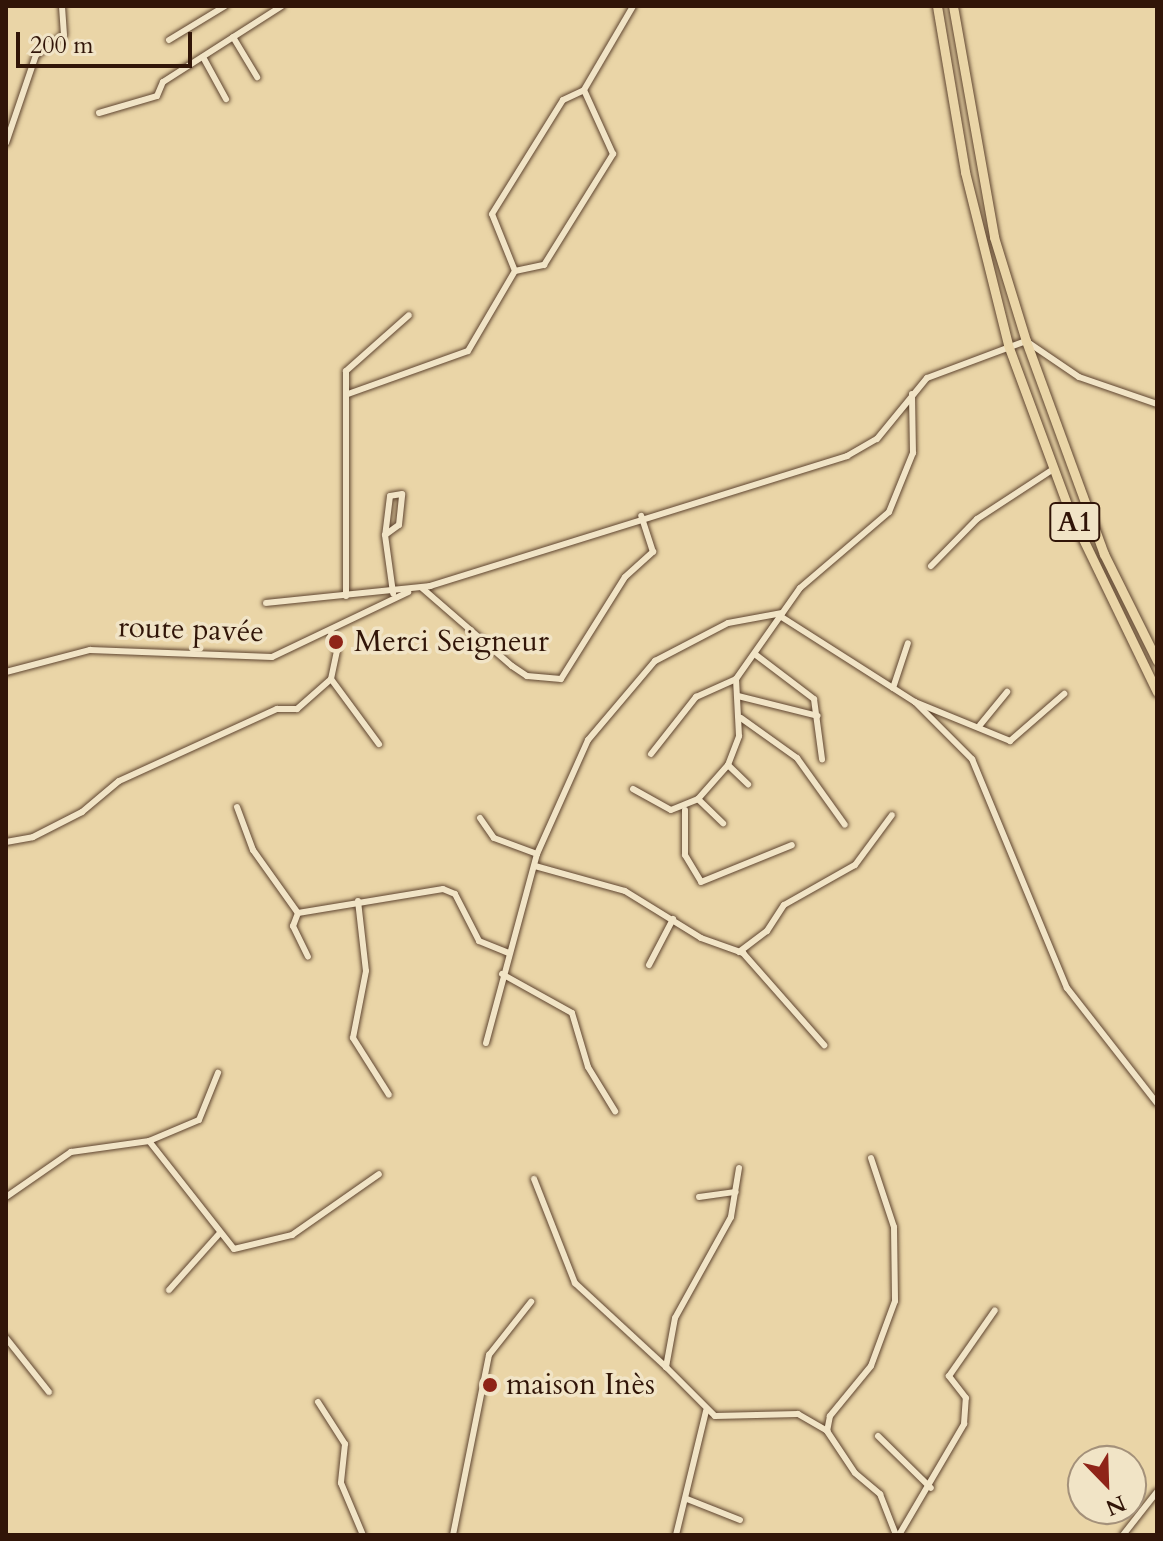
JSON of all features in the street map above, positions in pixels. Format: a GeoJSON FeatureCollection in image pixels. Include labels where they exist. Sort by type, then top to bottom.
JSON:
{"type":"FeatureCollection","features":[{"type":"Feature","properties":{"kind":"highway","name":"A1"},"geometry":{"type":"LineString","coordinates":[[937,6],[965,172],[1008,345],[1052,470],[1157,692]]}},
{"type":"Feature","properties":{"kind":"highway","name":"A1"},"geometry":{"type":"LineString","coordinates":[[953,6],[994,237],[1026,341],[1104,554],[1157,661]]}},
{"type":"Feature","properties":{"kind":"street"},"geometry":{"type":"LineString","coordinates":[[6,143],[36,55],[64,35],[62,6]]}},
{"type":"Feature","properties":{"kind":"street"},"geometry":{"type":"LineString","coordinates":[[169,40],[225,6]]}},
{"type":"Feature","properties":{"kind":"street"},"geometry":{"type":"LineString","coordinates":[[99,113],[157,96],[163,82],[282,6]]}},
{"type":"Feature","properties":{"kind":"street"},"geometry":{"type":"LineString","coordinates":[[515,271],[492,214],[563,100],[584,90],[633,6]]}},
{"type":"Feature","properties":{"kind":"street"},"geometry":{"type":"LineString","coordinates":[[233,37],[257,77]]}},
{"type":"Feature","properties":{"kind":"street"},"geometry":{"type":"LineString","coordinates":[[203,57],[226,99]]}},
{"type":"Feature","properties":{"kind":"street"},"geometry":{"type":"LineString","coordinates":[[348,394],[463,356],[515,271],[544,265],[613,154],[584,90]]}},
{"type":"Feature","properties":{"kind":"street"},"geometry":{"type":"LineString","coordinates":[[346,596],[348,367],[409,315]]}},
{"type":"Feature","properties":{"kind":"street"},"geometry":{"type":"LineString","coordinates":[[266,603],[412,591],[641,516],[847,456],[877,439],[912,394],[935,374],[1008,345],[1026,341],[1079,377],[1157,404]]}},
{"type":"Feature","properties":{"kind":"street"},"geometry":{"type":"LineString","coordinates":[[651,754],[696,697],[736,679],[813,575],[889,512],[913,453],[912,394]]}},
{"type":"Feature","properties":{"kind":"street"},"geometry":{"type":"LineString","coordinates":[[931,566],[977,519],[1052,470]]}},
{"type":"Feature","properties":{"kind":"street"},"geometry":{"type":"LineString","coordinates":[[385,535],[399,525],[402,494],[390,496],[385,535],[393,593]]}},
{"type":"Feature","properties":{"kind":"street"},"geometry":{"type":"LineString","coordinates":[[422,588],[512,666],[561,679],[625,577],[653,552],[641,516]]}},
{"type":"Feature","properties":{"kind":"street","name":"route pavée"},"geometry":{"type":"LineString","coordinates":[[6,672],[90,650],[255,660],[331,632],[412,591]]}},
{"type":"Feature","properties":{"kind":"street"},"geometry":{"type":"LineString","coordinates":[[486,1043],[502,974],[537,854],[588,740],[655,661],[728,623],[781,615],[915,702],[972,759],[1067,988],[1157,1103]]}},
{"type":"Feature","properties":{"kind":"street"},"geometry":{"type":"LineString","coordinates":[[6,842],[45,831],[82,812],[119,781],[277,709],[297,709],[331,679],[337,651],[331,632]]}},
{"type":"Feature","properties":{"kind":"street"},"geometry":{"type":"LineString","coordinates":[[893,688],[908,643]]}},
{"type":"Feature","properties":{"kind":"street"},"geometry":{"type":"LineString","coordinates":[[756,655],[808,691],[818,716],[822,759]]}},
{"type":"Feature","properties":{"kind":"street"},"geometry":{"type":"LineString","coordinates":[[331,679],[379,744]]}},
{"type":"Feature","properties":{"kind":"street"},"geometry":{"type":"LineString","coordinates":[[736,679],[741,718],[728,765],[685,810],[685,855],[701,882],[792,845]]}},
{"type":"Feature","properties":{"kind":"street"},"geometry":{"type":"LineString","coordinates":[[980,725],[1007,692]]}},
{"type":"Feature","properties":{"kind":"street"},"geometry":{"type":"LineString","coordinates":[[915,702],[980,725],[1014,741],[1064,694]]}},
{"type":"Feature","properties":{"kind":"street"},"geometry":{"type":"LineString","coordinates":[[738,696],[818,716]]}},
{"type":"Feature","properties":{"kind":"street"},"geometry":{"type":"LineString","coordinates":[[741,718],[797,758],[845,825]]}},
{"type":"Feature","properties":{"kind":"street"},"geometry":{"type":"LineString","coordinates":[[728,765],[748,784]]}},
{"type":"Feature","properties":{"kind":"street"},"geometry":{"type":"LineString","coordinates":[[633,789],[651,804],[685,810]]}},
{"type":"Feature","properties":{"kind":"street"},"geometry":{"type":"LineString","coordinates":[[698,799],[723,823]]}},
{"type":"Feature","properties":{"kind":"street"},"geometry":{"type":"LineString","coordinates":[[237,807],[253,850],[298,913],[297,941],[308,957]]}},
{"type":"Feature","properties":{"kind":"street"},"geometry":{"type":"LineString","coordinates":[[739,952],[767,931],[784,905],[855,865],[892,815]]}},
{"type":"Feature","properties":{"kind":"street"},"geometry":{"type":"LineString","coordinates":[[480,818],[494,838],[537,854]]}},
{"type":"Feature","properties":{"kind":"street"},"geometry":{"type":"LineString","coordinates":[[535,866],[601,881],[739,952],[824,1045]]}},
{"type":"Feature","properties":{"kind":"street"},"geometry":{"type":"LineString","coordinates":[[298,913],[443,889],[455,894],[479,941],[508,953]]}},
{"type":"Feature","properties":{"kind":"street"},"geometry":{"type":"LineString","coordinates":[[358,901],[366,971],[353,1038],[389,1095]]}},
{"type":"Feature","properties":{"kind":"street"},"geometry":{"type":"LineString","coordinates":[[649,965],[673,919]]}},
{"type":"Feature","properties":{"kind":"street"},"geometry":{"type":"LineString","coordinates":[[502,974],[572,1013],[588,1067],[615,1111]]}},
{"type":"Feature","properties":{"kind":"street"},"geometry":{"type":"LineString","coordinates":[[6,1197],[71,1152],[149,1141],[199,1120],[218,1073]]}},
{"type":"Feature","properties":{"kind":"street"},"geometry":{"type":"LineString","coordinates":[[149,1141],[219,1234],[234,1249],[292,1235],[379,1174]]}},
{"type":"Feature","properties":{"kind":"street"},"geometry":{"type":"LineString","coordinates":[[827,1431],[871,1366],[895,1301],[894,1227],[871,1158]]}},
{"type":"Feature","properties":{"kind":"street"},"geometry":{"type":"LineString","coordinates":[[666,1367],[675,1318],[719,1245],[736,1192],[739,1168]]}},
{"type":"Feature","properties":{"kind":"street"},"geometry":{"type":"LineString","coordinates":[[534,1179],[575,1283],[666,1367],[706,1411],[724,1418],[798,1414],[827,1431],[855,1473],[880,1494],[897,1535]]}},
{"type":"Feature","properties":{"kind":"street"},"geometry":{"type":"LineString","coordinates":[[699,1197],[736,1192]]}},
{"type":"Feature","properties":{"kind":"street"},"geometry":{"type":"LineString","coordinates":[[169,1290],[219,1234]]}},
{"type":"Feature","properties":{"kind":"street"},"geometry":{"type":"LineString","coordinates":[[453,1535],[489,1355],[531,1302]]}},
{"type":"Feature","properties":{"kind":"street"},"geometry":{"type":"LineString","coordinates":[[897,1535],[931,1488],[964,1424],[966,1398],[949,1376],[995,1310]]}},
{"type":"Feature","properties":{"kind":"street"},"geometry":{"type":"LineString","coordinates":[[6,1338],[49,1392]]}},
{"type":"Feature","properties":{"kind":"street"},"geometry":{"type":"LineString","coordinates":[[318,1402],[345,1444],[341,1483],[363,1535]]}},
{"type":"Feature","properties":{"kind":"street"},"geometry":{"type":"LineString","coordinates":[[676,1535],[706,1411]]}},
{"type":"Feature","properties":{"kind":"street"},"geometry":{"type":"LineString","coordinates":[[878,1436],[931,1488]]}},
{"type":"Feature","properties":{"kind":"street"},"geometry":{"type":"LineString","coordinates":[[1123,1535],[1157,1492]]}},
{"type":"Feature","properties":{"kind":"street"},"geometry":{"type":"LineString","coordinates":[[687,1499],[740,1520]]}},
{"type":"Feature","properties":{"kind":"place","name":"Merci Seigneur"},"geometry":{"type":"Point","coordinates":[336,642]}},
{"type":"Feature","properties":{"kind":"place","name":"maison Inès"},"geometry":{"type":"Point","coordinates":[490,1385]}}]}
